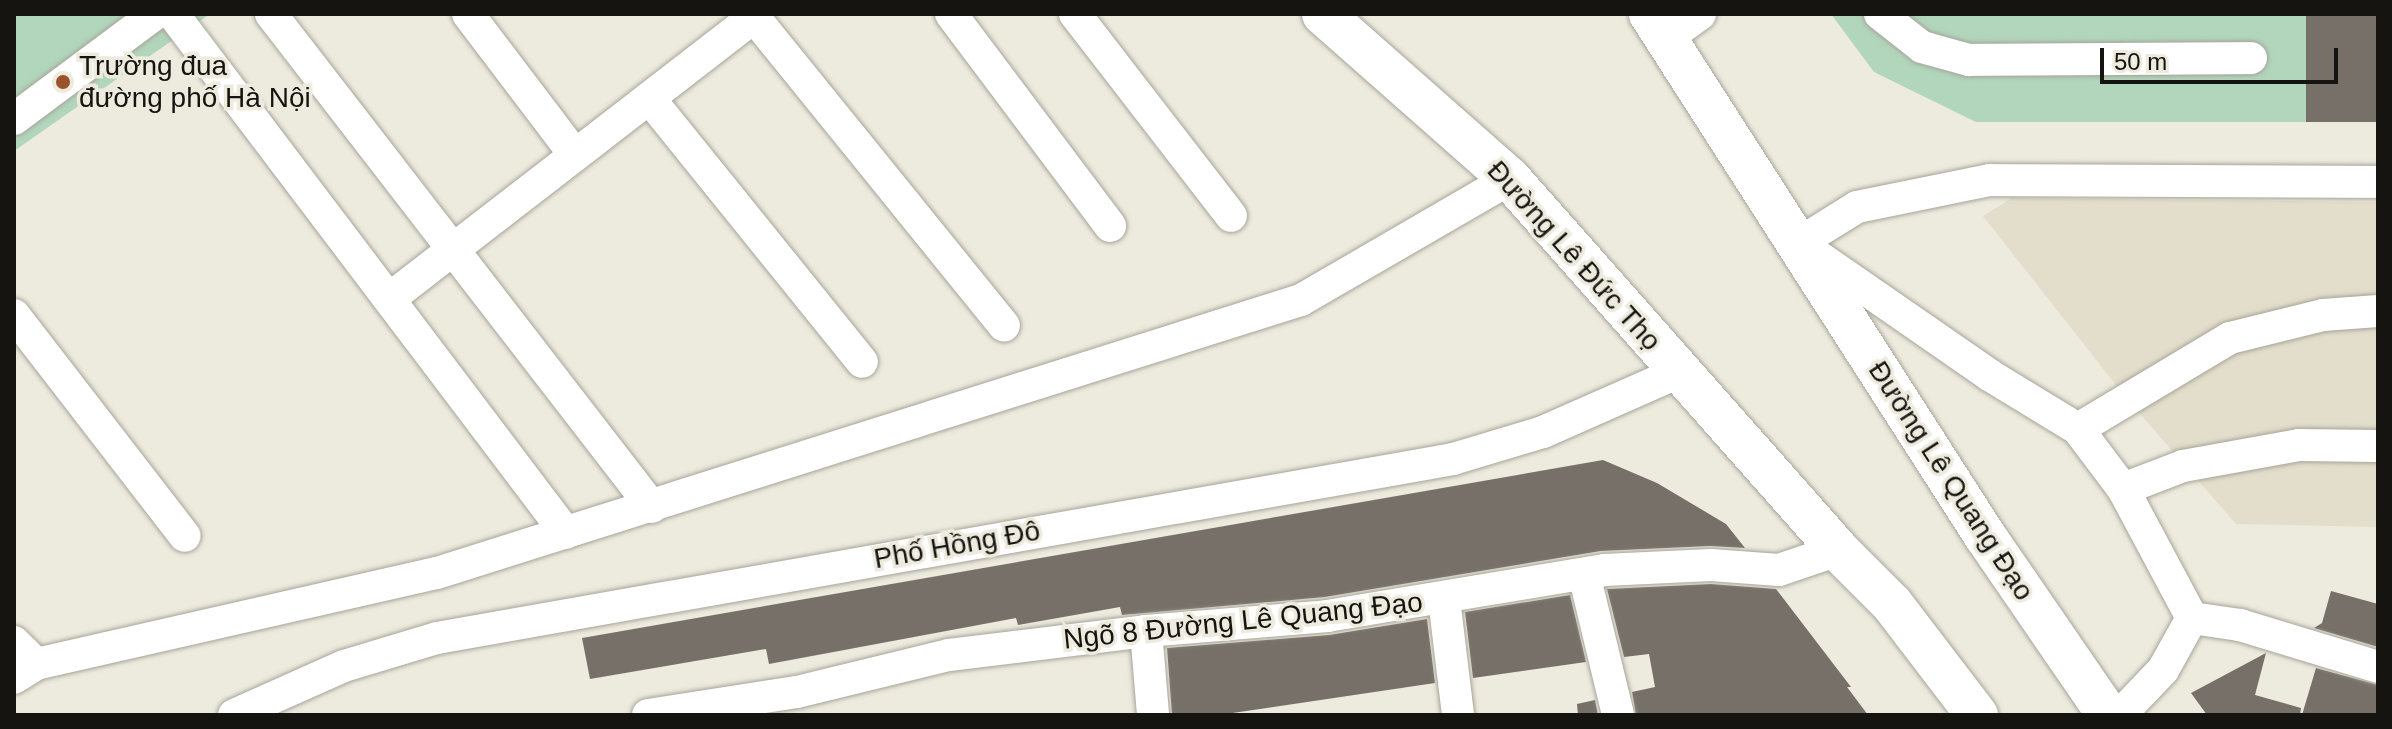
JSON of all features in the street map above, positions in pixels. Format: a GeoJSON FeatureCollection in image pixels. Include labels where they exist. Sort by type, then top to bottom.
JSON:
{"type":"FeatureCollection","features":[{"type":"Feature","properties":{"kind":"main road","name":"Đường Lê Đức Thọ"},"geometry":{"type":"LineString","coordinates":[[1323,14],[1510,179],[1679,372]]}},
{"type":"Feature","properties":{"kind":"main road"},"geometry":{"type":"LineString","coordinates":[[1658,26],[1799,243]]}},
{"type":"Feature","properties":{"kind":"main road","name":"Đường Lê Quang Đạo"},"geometry":{"type":"LineString","coordinates":[[1799,243],[1985,536],[2108,715]]}},
{"type":"Feature","properties":{"kind":"main road"},"geometry":{"type":"LineString","coordinates":[[1679,372],[1838,550],[1892,604],[1977,715]]}},
{"type":"Feature","properties":{"kind":"street"},"geometry":{"type":"LineString","coordinates":[[14,119],[155,14]]}},
{"type":"Feature","properties":{"kind":"street"},"geometry":{"type":"LineString","coordinates":[[173,14],[566,533]]}},
{"type":"Feature","properties":{"kind":"street"},"geometry":{"type":"LineString","coordinates":[[271,14],[652,507]]}},
{"type":"Feature","properties":{"kind":"street"},"geometry":{"type":"LineString","coordinates":[[468,14],[575,155]]}},
{"type":"Feature","properties":{"kind":"street"},"geometry":{"type":"LineString","coordinates":[[951,14],[1110,226]]}},
{"type":"Feature","properties":{"kind":"street"},"geometry":{"type":"LineString","coordinates":[[1075,14],[1231,216]]}},
{"type":"Feature","properties":{"kind":"street"},"geometry":{"type":"LineString","coordinates":[[1658,26],[1700,14]]}},
{"type":"Feature","properties":{"kind":"street"},"geometry":{"type":"LineString","coordinates":[[1880,14],[1922,47],[1969,60],[2251,58]]}},
{"type":"Feature","properties":{"kind":"street"},"geometry":{"type":"LineString","coordinates":[[389,299],[756,15],[1004,326]]}},
{"type":"Feature","properties":{"kind":"street"},"geometry":{"type":"LineString","coordinates":[[649,98],[862,362]]}},
{"type":"Feature","properties":{"kind":"street"},"geometry":{"type":"LineString","coordinates":[[21,661],[437,573],[1301,300],[1510,179]]}},
{"type":"Feature","properties":{"kind":"street"},"geometry":{"type":"LineString","coordinates":[[2192,618],[2123,489],[2078,429],[1991,376],[1799,243],[1857,207],[1990,180],[2378,182]]}},
{"type":"Feature","properties":{"kind":"street"},"geometry":{"type":"LineString","coordinates":[[2078,429],[2230,338],[2323,315],[2378,311]]}},
{"type":"Feature","properties":{"kind":"street"},"geometry":{"type":"LineString","coordinates":[[14,315],[185,536]]}},
{"type":"Feature","properties":{"kind":"street","name":"Phố Hồng Đô"},"geometry":{"type":"LineString","coordinates":[[234,715],[344,666],[437,638],[1453,459],[1543,432],[1679,372]]}},
{"type":"Feature","properties":{"kind":"street"},"geometry":{"type":"LineString","coordinates":[[2123,489],[2183,466],[2299,445],[2378,446]]}},
{"type":"Feature","properties":{"kind":"street","name":"Ngõ 8 Đường Lê Quang Đạo"},"geometry":{"type":"LineString","coordinates":[[648,715],[797,692],[949,655],[1146,631],[1327,616],[1584,574],[1711,565],[1779,570],[1838,550]]}},
{"type":"Feature","properties":{"kind":"street"},"geometry":{"type":"LineString","coordinates":[[1584,574],[1618,715]]}},
{"type":"Feature","properties":{"kind":"street"},"geometry":{"type":"LineString","coordinates":[[1444,599],[1458,715]]}},
{"type":"Feature","properties":{"kind":"street"},"geometry":{"type":"LineString","coordinates":[[2192,618],[2240,625],[2378,667]]}},
{"type":"Feature","properties":{"kind":"street"},"geometry":{"type":"LineString","coordinates":[[2120,715],[2163,670],[2192,618]]}},
{"type":"Feature","properties":{"kind":"street"},"geometry":{"type":"LineString","coordinates":[[1146,631],[1153,715]]}},
{"type":"Feature","properties":{"kind":"shaded area"},"geometry":{"type":"Polygon","coordinates":[[[2012,198],[2378,202],[2378,527],[2236,524],[2127,399],[1983,216],[2012,198]]]}},
{"type":"Feature","properties":{"kind":"green space","name":"Trường đua đường phố Hà Nội"},"geometry":{"type":"Polygon","coordinates":[[[14,14],[210,14],[14,151],[14,14]]]}},
{"type":"Feature","properties":{"kind":"green space"},"geometry":{"type":"Polygon","coordinates":[[[1831,14],[2378,14],[2378,122],[1976,122],[1874,72],[1831,14]]]}},
{"type":"Feature","properties":{"kind":"building"},"geometry":{"type":"Polygon","coordinates":[[[2306,14],[2378,14],[2378,122],[2306,122],[2306,14]]]}},
{"type":"Feature","properties":{"kind":"building"},"geometry":{"type":"Polygon","coordinates":[[[1603,460],[1657,483],[1726,524],[1745,548],[1710,546],[1601,551],[1325,597],[1122,615],[1120,607],[1018,625],[1016,618],[769,664],[766,649],[590,679],[582,638],[1603,460]]]}},
{"type":"Feature","properties":{"kind":"building"},"geometry":{"type":"Polygon","coordinates":[[[1711,584],[1776,589],[1851,687],[1847,687],[1868,715],[1636,715],[1632,692],[1655,687],[1649,654],[1624,657],[1607,589],[1711,584]]]}},
{"type":"Feature","properties":{"kind":"building"},"geometry":{"type":"Polygon","coordinates":[[[2331,591],[2378,604],[2378,647],[2314,628],[2322,623],[2331,591]]]}},
{"type":"Feature","properties":{"kind":"building"},"geometry":{"type":"Polygon","coordinates":[[[1570,595],[1586,662],[1473,678],[1465,612],[1570,595]]]}},
{"type":"Feature","properties":{"kind":"building"},"geometry":{"type":"Polygon","coordinates":[[[1427,619],[1435,683],[1219,715],[1172,715],[1167,648],[1329,635],[1427,619]]]}},
{"type":"Feature","properties":{"kind":"building"},"geometry":{"type":"Polygon","coordinates":[[[2266,653],[2255,695],[2301,708],[2300,715],[2207,715],[2191,693],[2266,653]]]}},
{"type":"Feature","properties":{"kind":"building"},"geometry":{"type":"Polygon","coordinates":[[[2316,668],[2378,685],[2378,715],[2302,715],[2316,668]]]}},
{"type":"Feature","properties":{"kind":"building"},"geometry":{"type":"Polygon","coordinates":[[[1595,700],[1598,715],[1578,715],[1577,704],[1595,700]]]}},
{"type":"Feature","properties":{"kind":"place","name":"Trường đua đường phố Hà Nội"},"geometry":{"type":"Point","coordinates":[63,82]}}]}
